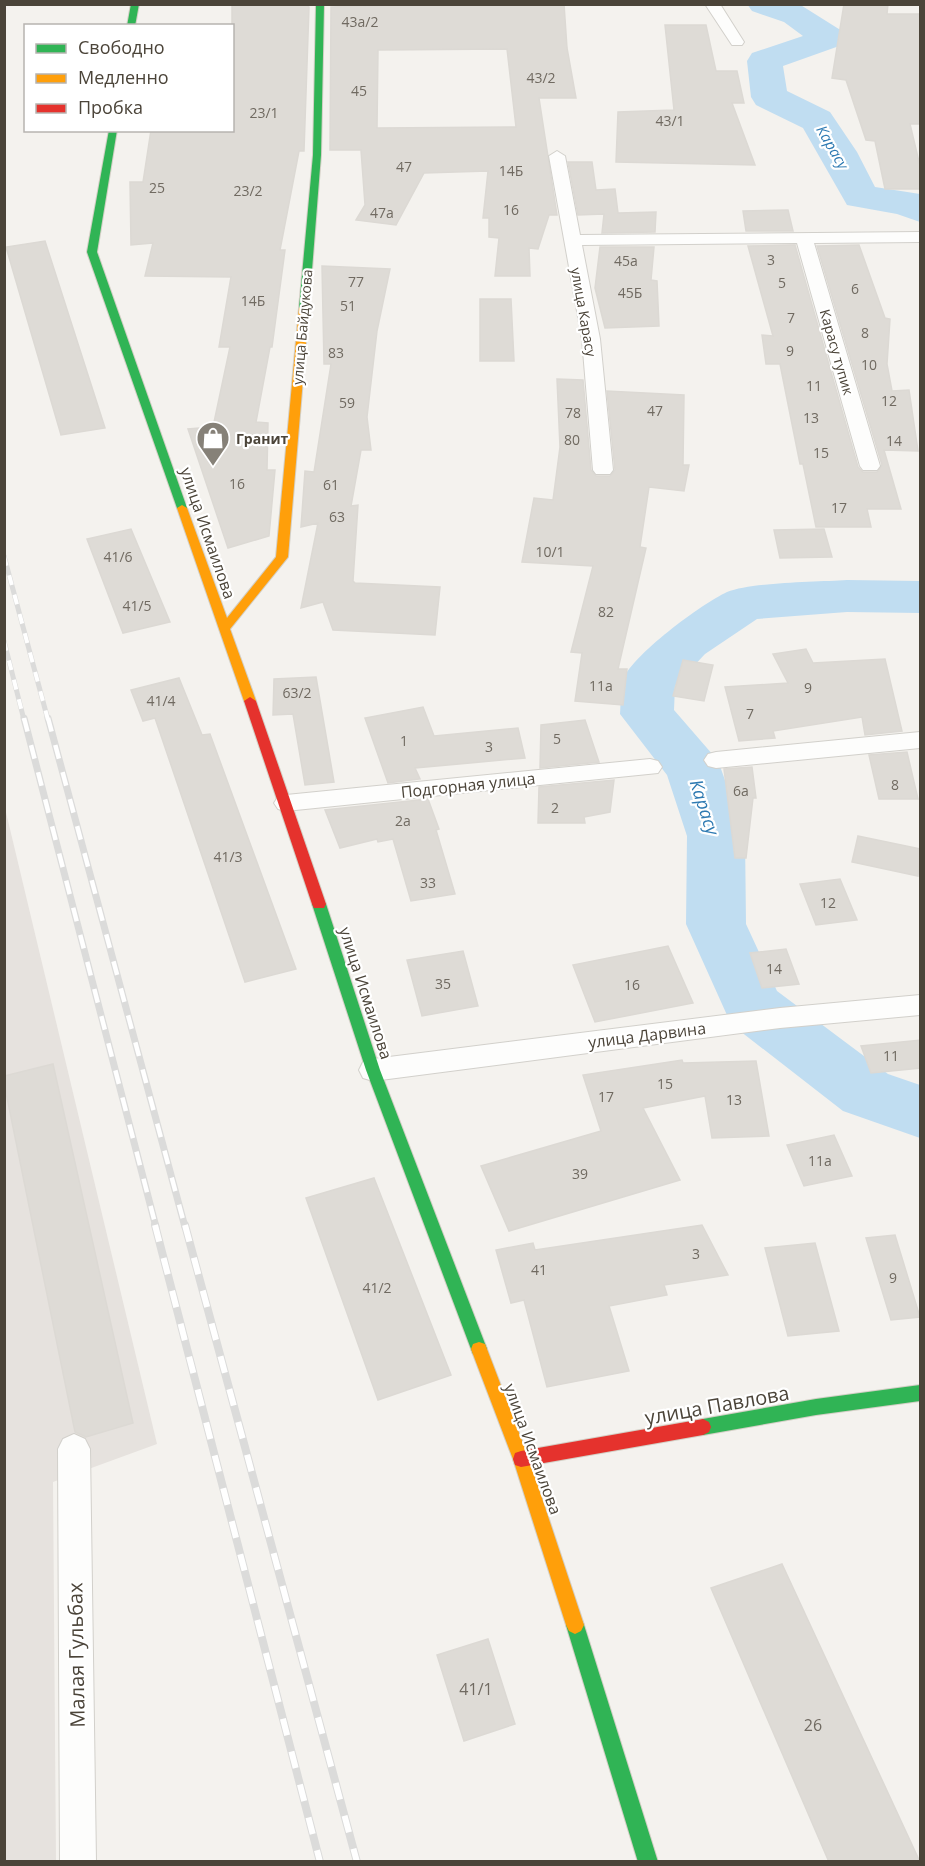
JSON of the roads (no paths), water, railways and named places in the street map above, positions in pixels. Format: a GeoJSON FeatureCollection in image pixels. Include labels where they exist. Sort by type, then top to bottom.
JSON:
{"type":"FeatureCollection","features":[{"type":"Feature","properties":{"kind":"main road"},"geometry":{"type":"LineString","coordinates":[[131,24],[135,4]]}},
{"type":"Feature","properties":{"kind":"main road","name":"улица Байдукова"},"geometry":{"type":"LineString","coordinates":[[224,629],[282,557],[317,154],[320,4]]}},
{"type":"Feature","properties":{"kind":"main road","name":"улица Исмаилова"},"geometry":{"type":"LineString","coordinates":[[113,132],[92,252],[286,803],[374,1070],[521,1459],[584,1649],[648,1862]]}},
{"type":"Feature","properties":{"kind":"main road","name":"улица Павлова"},"geometry":{"type":"LineString","coordinates":[[521,1459],[816,1407],[921,1394]]}},
{"type":"Feature","properties":{"kind":"street"},"geometry":{"type":"LineString","coordinates":[[712,4],[737,42]]}},
{"type":"Feature","properties":{"kind":"street","name":"улица Карасу"},"geometry":{"type":"LineString","coordinates":[[557,156],[591,339],[603,470]]}},
{"type":"Feature","properties":{"kind":"street"},"geometry":{"type":"LineString","coordinates":[[571,240],[921,237]]}},
{"type":"Feature","properties":{"kind":"street","name":"Карасу тупик"},"geometry":{"type":"LineString","coordinates":[[804,238],[870,466]]}},
{"type":"Feature","properties":{"kind":"street"},"geometry":{"type":"LineString","coordinates":[[716,760],[921,740]]}},
{"type":"Feature","properties":{"kind":"street","name":"Подгорная улица"},"geometry":{"type":"LineString","coordinates":[[286,803],[650,767]]}},
{"type":"Feature","properties":{"kind":"street","name":"улица Дарвина"},"geometry":{"type":"LineString","coordinates":[[374,1070],[780,1018],[921,1005]]}},
{"type":"Feature","properties":{"kind":"street","name":"Малая Гульбах"},"geometry":{"type":"LineString","coordinates":[[74,1449],[78,1862]]}},
{"type":"Feature","properties":{"kind":"waterway","name":"Карасу"},"geometry":{"type":"LineString","coordinates":[[764,4],[796,15],[830,38],[765,61],[769,97],[817,120],[838,152],[861,197],[907,203],[920,210]]}},
{"type":"Feature","properties":{"kind":"waterway","name":"Карасу"},"geometry":{"type":"LineString","coordinates":[[920,597],[847,596],[745,604],[687,642],[649,681],[647,714],[693,769],[716,836],[716,924],[753,1007],[866,1093],[920,1111]]}},
{"type":"Feature","properties":{"kind":"railway"},"geometry":{"type":"LineString","coordinates":[[4,556],[48,720]]}},
{"type":"Feature","properties":{"kind":"railway"},"geometry":{"type":"LineString","coordinates":[[4,641],[24,720]]}},
{"type":"Feature","properties":{"kind":"railway"},"geometry":{"type":"LineString","coordinates":[[24,718],[156,1227]]}},
{"type":"Feature","properties":{"kind":"railway"},"geometry":{"type":"LineString","coordinates":[[48,718],[185,1227]]}},
{"type":"Feature","properties":{"kind":"railway"},"geometry":{"type":"LineString","coordinates":[[155,1225],[320,1862]]}},
{"type":"Feature","properties":{"kind":"railway"},"geometry":{"type":"LineString","coordinates":[[185,1225],[357,1862]]}},
{"type":"Feature","properties":{"kind":"place","name":"Гранит"},"geometry":{"type":"Point","coordinates":[213,467]}}]}
